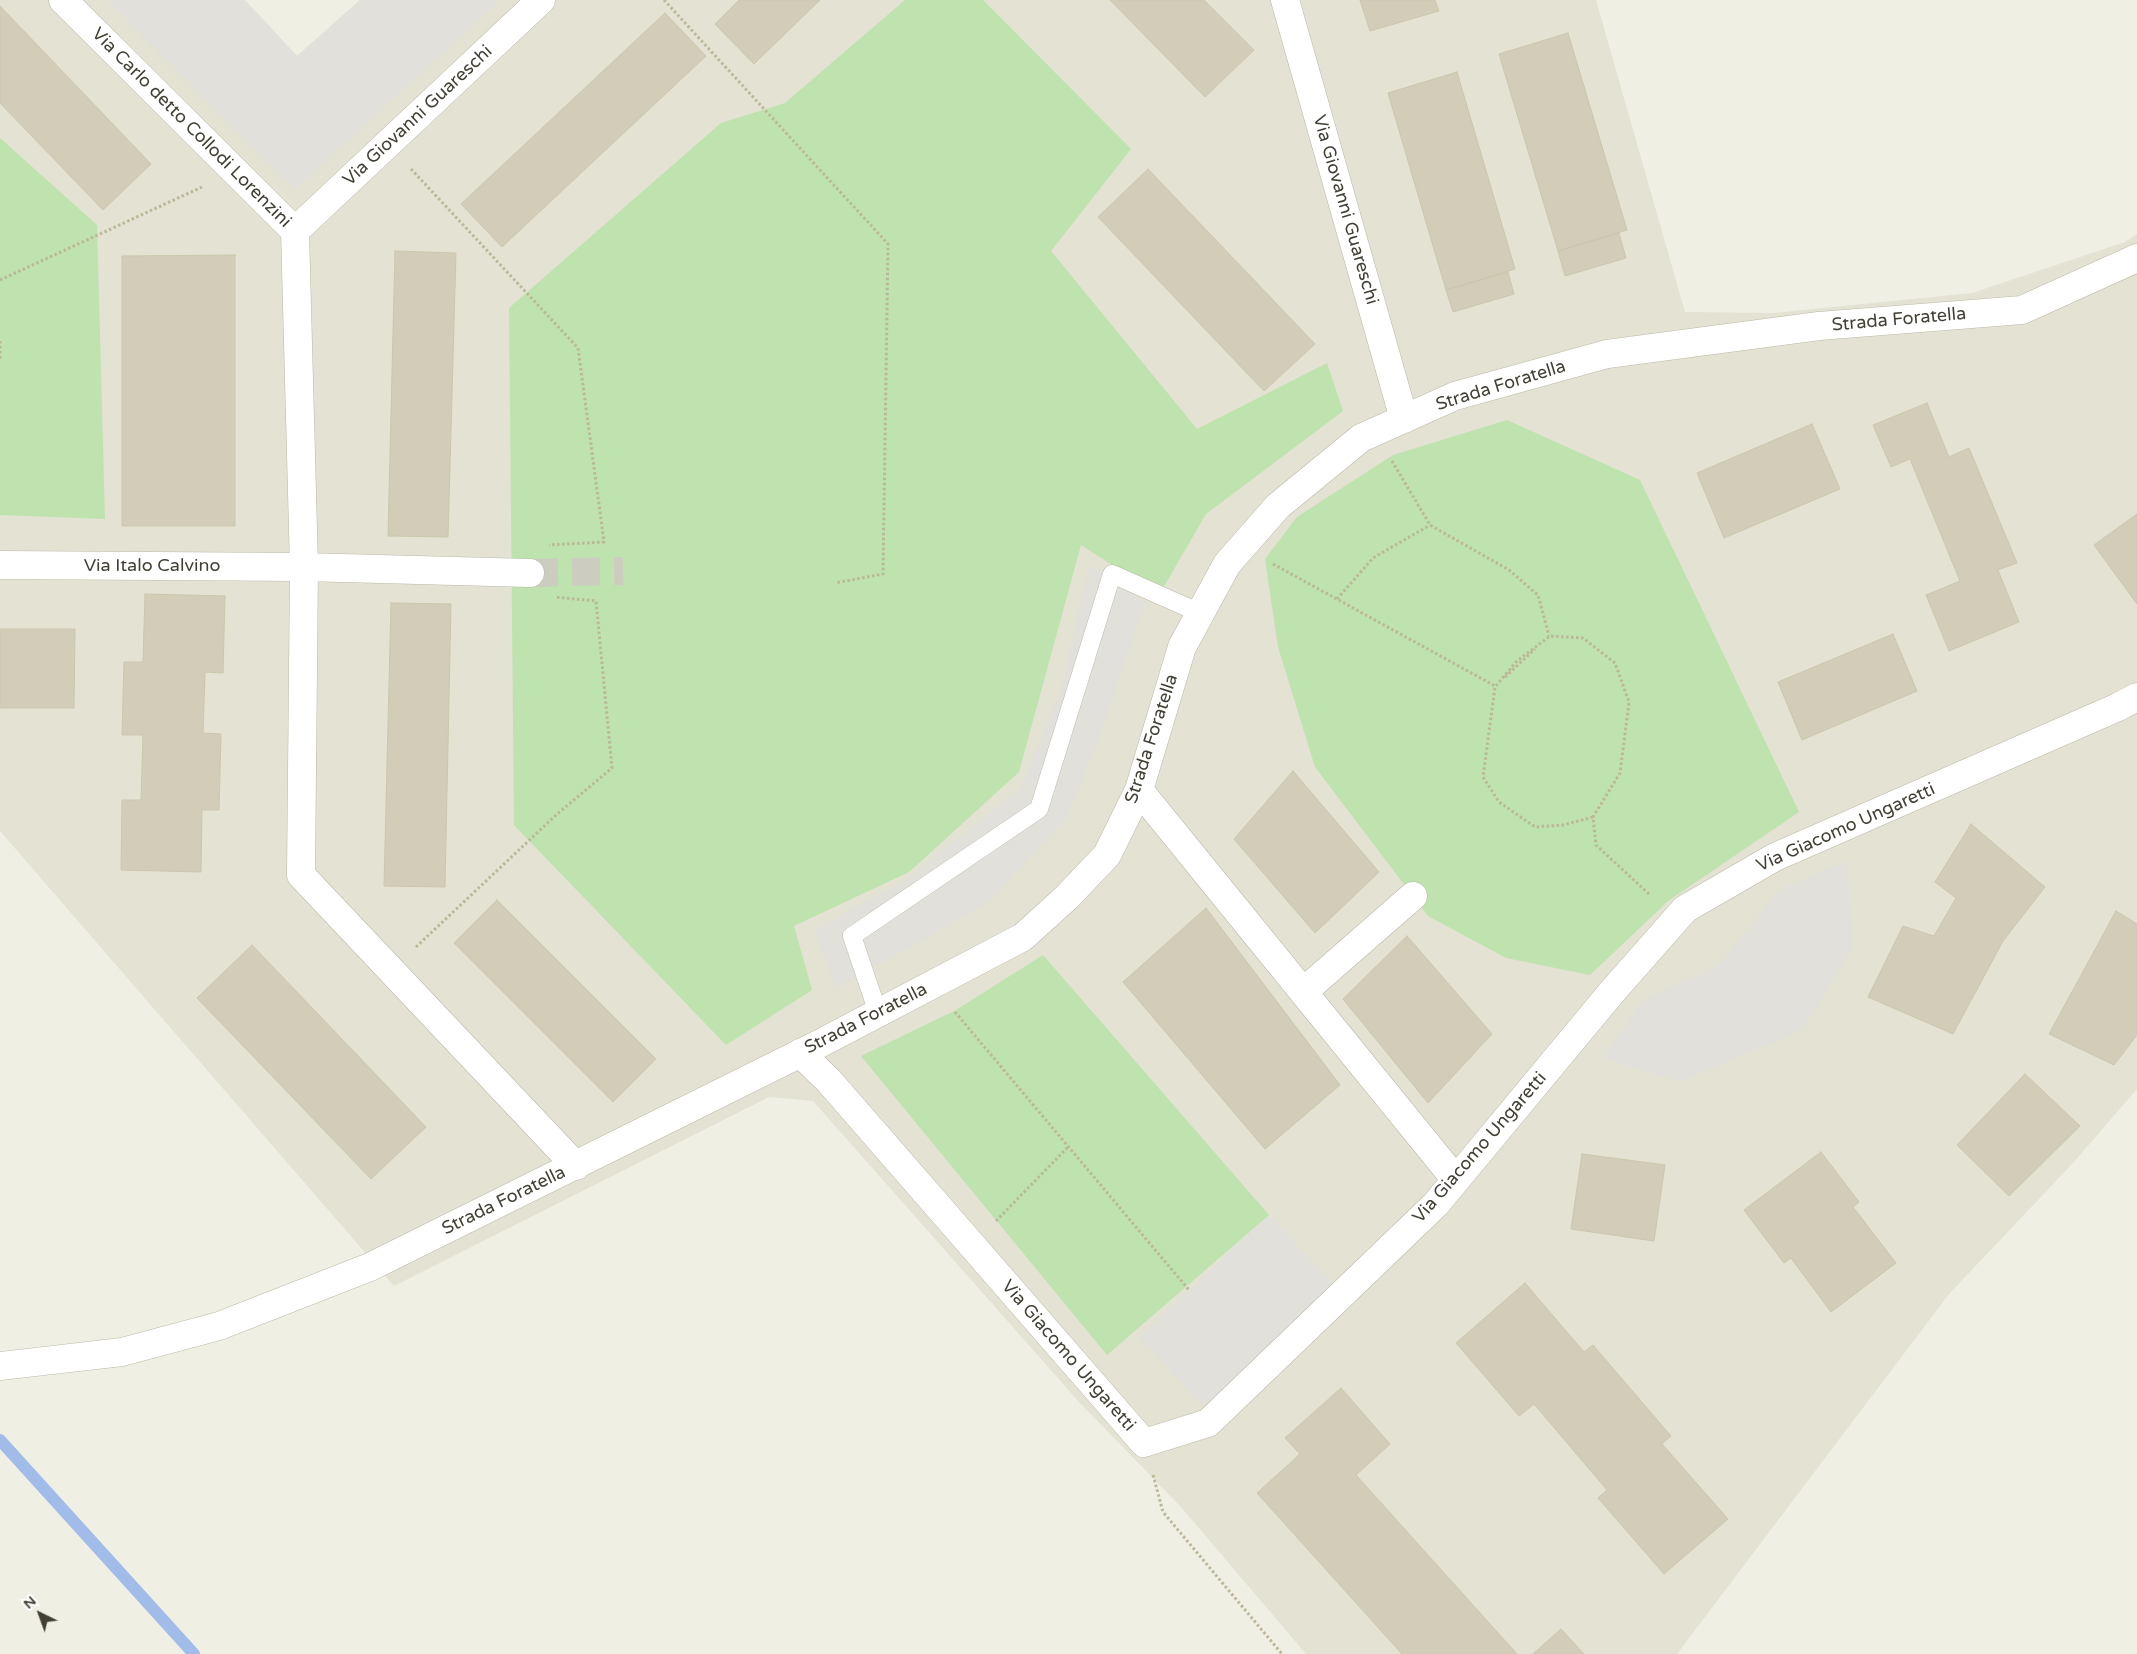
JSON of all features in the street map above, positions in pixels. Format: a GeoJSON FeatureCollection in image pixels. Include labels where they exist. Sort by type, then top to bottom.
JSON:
{"type":"FeatureCollection","features":[{"type":"Feature","properties":{"kind":"street","name":"Via Carlo detto Collodi Lorenzini"},"geometry":{"type":"LineString","coordinates":[[63,0],[295,232],[304,567],[301,875],[576,1166]]}},
{"type":"Feature","properties":{"kind":"street","name":"Via Giovanni Guareschi"},"geometry":{"type":"LineString","coordinates":[[295,232],[541,0]]}},
{"type":"Feature","properties":{"kind":"street","name":"Via Giovanni Guareschi"},"geometry":{"type":"LineString","coordinates":[[1285,0],[1404,419]]}},
{"type":"Feature","properties":{"kind":"street","name":"Strada Foratella"},"geometry":{"type":"LineString","coordinates":[[0,1366],[122,1352],[219,1326],[370,1267],[800,1053],[1023,937],[1067,897],[1107,855],[1139,790],[1182,647],[1227,564],[1278,506],[1361,438],[1455,396],[1606,354],[1819,326],[2022,310],[2137,258]]}},
{"type":"Feature","properties":{"kind":"street","name":"Via Italo Calvino"},"geometry":{"type":"LineString","coordinates":[[0,565],[304,567],[530,572]]}},
{"type":"Feature","properties":{"kind":"street","name":"Via Giacomo Ungaretti"},"geometry":{"type":"LineString","coordinates":[[800,1053],[829,1081],[1144,1443],[1208,1423],[1436,1204],[1610,993],[1686,908],[1775,857],[2137,697]]}},
{"type":"Feature","properties":{"kind":"street"},"geometry":{"type":"LineString","coordinates":[[1139,790],[1456,1180]]}},
{"type":"Feature","properties":{"kind":"street"},"geometry":{"type":"LineString","coordinates":[[1303,992],[1413,896]]}},
{"type":"Feature","properties":{"kind":"lane"},"geometry":{"type":"LineString","coordinates":[[878,1013],[852,936],[1039,809],[1112,574],[1200,614]]}},
{"type":"Feature","properties":{"kind":"path"},"geometry":{"type":"LineString","coordinates":[[664,0],[888,244],[883,574],[835,583]]}},
{"type":"Feature","properties":{"kind":"path"},"geometry":{"type":"LineString","coordinates":[[388,145],[578,348],[604,542],[533,545],[530,572]]}},
{"type":"Feature","properties":{"kind":"path"},"geometry":{"type":"LineString","coordinates":[[0,280],[235,172]]}},
{"type":"Feature","properties":{"kind":"path"},"geometry":{"type":"LineString","coordinates":[[0,342],[2,346],[0,360]]}},
{"type":"Feature","properties":{"kind":"path"},"geometry":{"type":"LineString","coordinates":[[1374,432],[1430,525],[1509,570],[1538,595],[1550,636]]}},
{"type":"Feature","properties":{"kind":"path"},"geometry":{"type":"LineString","coordinates":[[1337,599],[1373,558],[1430,525]]}},
{"type":"Feature","properties":{"kind":"path"},"geometry":{"type":"LineString","coordinates":[[1242,547],[1495,686]]}},
{"type":"Feature","properties":{"kind":"path"},"geometry":{"type":"LineString","coordinates":[[391,971],[556,815],[612,768],[596,601]]}},
{"type":"Feature","properties":{"kind":"path"},"geometry":{"type":"LineString","coordinates":[[1593,817],[1564,825],[1534,827],[1500,802],[1483,777],[1495,686],[1517,661],[1550,636],[1583,638],[1615,663],[1629,702],[1620,774],[1593,817],[1596,845],[1676,919]]}},
{"type":"Feature","properties":{"kind":"path"},"geometry":{"type":"LineString","coordinates":[[932,984],[1189,1290]]}},
{"type":"Feature","properties":{"kind":"path"},"geometry":{"type":"LineString","coordinates":[[972,1245],[1069,1146]]}},
{"type":"Feature","properties":{"kind":"path"},"geometry":{"type":"LineString","coordinates":[[1144,1443],[1164,1512],[1282,1654]]}},
{"type":"Feature","properties":{"kind":"shaded area"},"geometry":{"type":"Polygon","coordinates":[[[0,0],[245,0],[297,56],[360,0],[1596,0],[1685,312],[1774,313],[1972,293],[2125,242],[2137,234],[2137,1089],[2073,1163],[1949,1294],[1677,1654],[1306,1654],[1181,1507],[1079,1402],[813,1101],[769,1097],[394,1286],[0,831],[0,0]]]}},
{"type":"Feature","properties":{"kind":"shaded area"},"geometry":{"type":"Polygon","coordinates":[[[107,0],[245,0],[297,56],[360,0],[500,0],[295,189],[107,0]]]}},
{"type":"Feature","properties":{"kind":"shaded area"},"geometry":{"type":"Polygon","coordinates":[[[1089,565],[1145,603],[1098,740],[1067,817],[986,904],[836,988],[814,930],[906,880],[1021,788],[1061,690],[1089,565]]]}},
{"type":"Feature","properties":{"kind":"shaded area"},"geometry":{"type":"Polygon","coordinates":[[[1847,861],[1852,947],[1803,1029],[1679,1082],[1603,1058],[1643,1001],[1719,965],[1779,890],[1847,861]]]}},
{"type":"Feature","properties":{"kind":"shaded area"},"geometry":{"type":"Polygon","coordinates":[[[1269,1215],[1343,1295],[1213,1416],[1139,1337],[1269,1215]]]}},
{"type":"Feature","properties":{"kind":"green space"},"geometry":{"type":"Polygon","coordinates":[[[905,0],[983,0],[1131,149],[1051,251],[1197,429],[1327,363],[1343,411],[1206,514],[1159,595],[1081,545],[1019,772],[909,872],[794,926],[812,990],[726,1045],[514,825],[509,308],[721,123],[785,103],[905,0]]]}},
{"type":"Feature","properties":{"kind":"green space"},"geometry":{"type":"Polygon","coordinates":[[[0,138],[97,225],[105,519],[0,515],[0,138]]]}},
{"type":"Feature","properties":{"kind":"green space"},"geometry":{"type":"Polygon","coordinates":[[[1507,420],[1640,480],[1799,812],[1668,901],[1590,975],[1506,958],[1428,916],[1315,767],[1278,647],[1265,559],[1297,517],[1393,455],[1507,420]]]}},
{"type":"Feature","properties":{"kind":"green space"},"geometry":{"type":"Polygon","coordinates":[[[1043,955],[1269,1215],[1107,1355],[861,1056],[956,1010],[1043,955]]]}},
{"type":"Feature","properties":{"kind":"building"},"geometry":{"type":"Polygon","coordinates":[[[739,0],[820,0],[754,64],[715,24],[739,0]]]}},
{"type":"Feature","properties":{"kind":"building"},"geometry":{"type":"Polygon","coordinates":[[[1110,0],[1204,0],[1254,50],[1205,97],[1110,0]]]}},
{"type":"Feature","properties":{"kind":"building"},"geometry":{"type":"Polygon","coordinates":[[[1360,0],[1435,0],[1439,11],[1370,31],[1360,0]]]}},
{"type":"Feature","properties":{"kind":"building"},"geometry":{"type":"Polygon","coordinates":[[[0,6],[151,164],[103,210],[0,103],[0,6]]]}},
{"type":"Feature","properties":{"kind":"building"},"geometry":{"type":"Polygon","coordinates":[[[665,13],[706,56],[502,247],[461,204],[665,13]]]}},
{"type":"Feature","properties":{"kind":"building"},"geometry":{"type":"Polygon","coordinates":[[[1568,33],[1627,230],[1558,251],[1499,54],[1568,33]]]}},
{"type":"Feature","properties":{"kind":"building"},"geometry":{"type":"Polygon","coordinates":[[[1457,72],[1515,269],[1446,290],[1388,93],[1457,72]]]}},
{"type":"Feature","properties":{"kind":"building"},"geometry":{"type":"Polygon","coordinates":[[[1148,169],[1315,344],[1264,391],[1098,217],[1148,169]]]}},
{"type":"Feature","properties":{"kind":"building"},"geometry":{"type":"Polygon","coordinates":[[[1619,233],[1626,258],[1565,276],[1558,251],[1619,233]]]}},
{"type":"Feature","properties":{"kind":"building"},"geometry":{"type":"Polygon","coordinates":[[[395,251],[456,253],[448,537],[388,536],[395,251]]]}},
{"type":"Feature","properties":{"kind":"building"},"geometry":{"type":"Polygon","coordinates":[[[235,255],[235,526],[122,526],[122,256],[235,255]]]}},
{"type":"Feature","properties":{"kind":"building"},"geometry":{"type":"Polygon","coordinates":[[[1508,272],[1514,294],[1453,312],[1446,290],[1508,272]]]}},
{"type":"Feature","properties":{"kind":"building"},"geometry":{"type":"Polygon","coordinates":[[[1927,403],[1949,457],[1969,448],[2017,563],[1998,570],[2019,622],[1949,651],[1926,595],[1960,581],[1910,459],[1891,467],[1873,425],[1927,403]]]}},
{"type":"Feature","properties":{"kind":"building"},"geometry":{"type":"Polygon","coordinates":[[[1812,424],[1840,489],[1724,538],[1697,473],[1812,424]]]}},
{"type":"Feature","properties":{"kind":"building"},"geometry":{"type":"Polygon","coordinates":[[[2137,514],[2137,604],[2094,545],[2137,514]]]}},
{"type":"Feature","properties":{"kind":"building"},"geometry":{"type":"Polygon","coordinates":[[[145,594],[225,596],[223,673],[205,672],[203,733],[221,734],[219,810],[202,810],[201,872],[121,870],[122,800],[141,800],[143,735],[122,735],[124,662],[143,662],[145,594]]]}},
{"type":"Feature","properties":{"kind":"building"},"geometry":{"type":"Polygon","coordinates":[[[391,603],[451,604],[445,887],[384,886],[391,603]]]}},
{"type":"Feature","properties":{"kind":"building"},"geometry":{"type":"Polygon","coordinates":[[[0,629],[75,629],[74,708],[0,708],[0,629]]]}},
{"type":"Feature","properties":{"kind":"building"},"geometry":{"type":"Polygon","coordinates":[[[1893,634],[1917,691],[1802,740],[1778,682],[1893,634]]]}},
{"type":"Feature","properties":{"kind":"building"},"geometry":{"type":"Polygon","coordinates":[[[1293,771],[1379,872],[1315,933],[1234,839],[1293,771]]]}},
{"type":"Feature","properties":{"kind":"building"},"geometry":{"type":"Polygon","coordinates":[[[1971,824],[2045,887],[2003,941],[1953,1034],[1868,997],[1903,926],[1934,936],[1956,898],[1935,882],[1971,824]]]}},
{"type":"Feature","properties":{"kind":"building"},"geometry":{"type":"Polygon","coordinates":[[[497,900],[656,1059],[613,1102],[454,943],[497,900]]]}},
{"type":"Feature","properties":{"kind":"building"},"geometry":{"type":"Polygon","coordinates":[[[1206,908],[1340,1085],[1265,1149],[1123,982],[1206,908]]]}},
{"type":"Feature","properties":{"kind":"building"},"geometry":{"type":"Polygon","coordinates":[[[2116,911],[2137,924],[2137,1035],[2114,1065],[2049,1034],[2116,911]]]}},
{"type":"Feature","properties":{"kind":"building"},"geometry":{"type":"Polygon","coordinates":[[[1407,936],[1492,1034],[1428,1103],[1343,999],[1407,936]]]}},
{"type":"Feature","properties":{"kind":"building"},"geometry":{"type":"Polygon","coordinates":[[[252,945],[426,1127],[371,1179],[197,998],[252,945]]]}},
{"type":"Feature","properties":{"kind":"building"},"geometry":{"type":"Polygon","coordinates":[[[2025,1074],[2080,1126],[2009,1196],[1957,1145],[2025,1074]]]}},
{"type":"Feature","properties":{"kind":"building"},"geometry":{"type":"Polygon","coordinates":[[[1821,1152],[1859,1202],[1853,1207],[1896,1263],[1831,1312],[1791,1258],[1784,1263],[1744,1210],[1821,1152]]]}},
{"type":"Feature","properties":{"kind":"building"},"geometry":{"type":"Polygon","coordinates":[[[1582,1154],[1665,1165],[1654,1241],[1571,1229],[1582,1154]]]}},
{"type":"Feature","properties":{"kind":"building"},"geometry":{"type":"Polygon","coordinates":[[[1525,1283],[1584,1352],[1593,1345],[1671,1436],[1662,1444],[1728,1519],[1664,1574],[1598,1498],[1607,1490],[1534,1404],[1519,1416],[1456,1343],[1525,1283]]]}},
{"type":"Feature","properties":{"kind":"building"},"geometry":{"type":"Polygon","coordinates":[[[1341,1388],[1390,1444],[1356,1475],[1517,1654],[1402,1654],[1257,1493],[1300,1454],[1285,1438],[1341,1388]]]}},
{"type":"Feature","properties":{"kind":"building"},"geometry":{"type":"Polygon","coordinates":[[[1561,1629],[1584,1654],[1533,1654],[1561,1629]]]}},
{"type":"Feature","properties":{"kind":"waterway"},"geometry":{"type":"LineString","coordinates":[[0,1440],[194,1654]]}},
{"type":"Feature","properties":{"kind":"tunnel"},"geometry":{"type":"LineString","coordinates":[[530,573],[623,571]]}}]}
